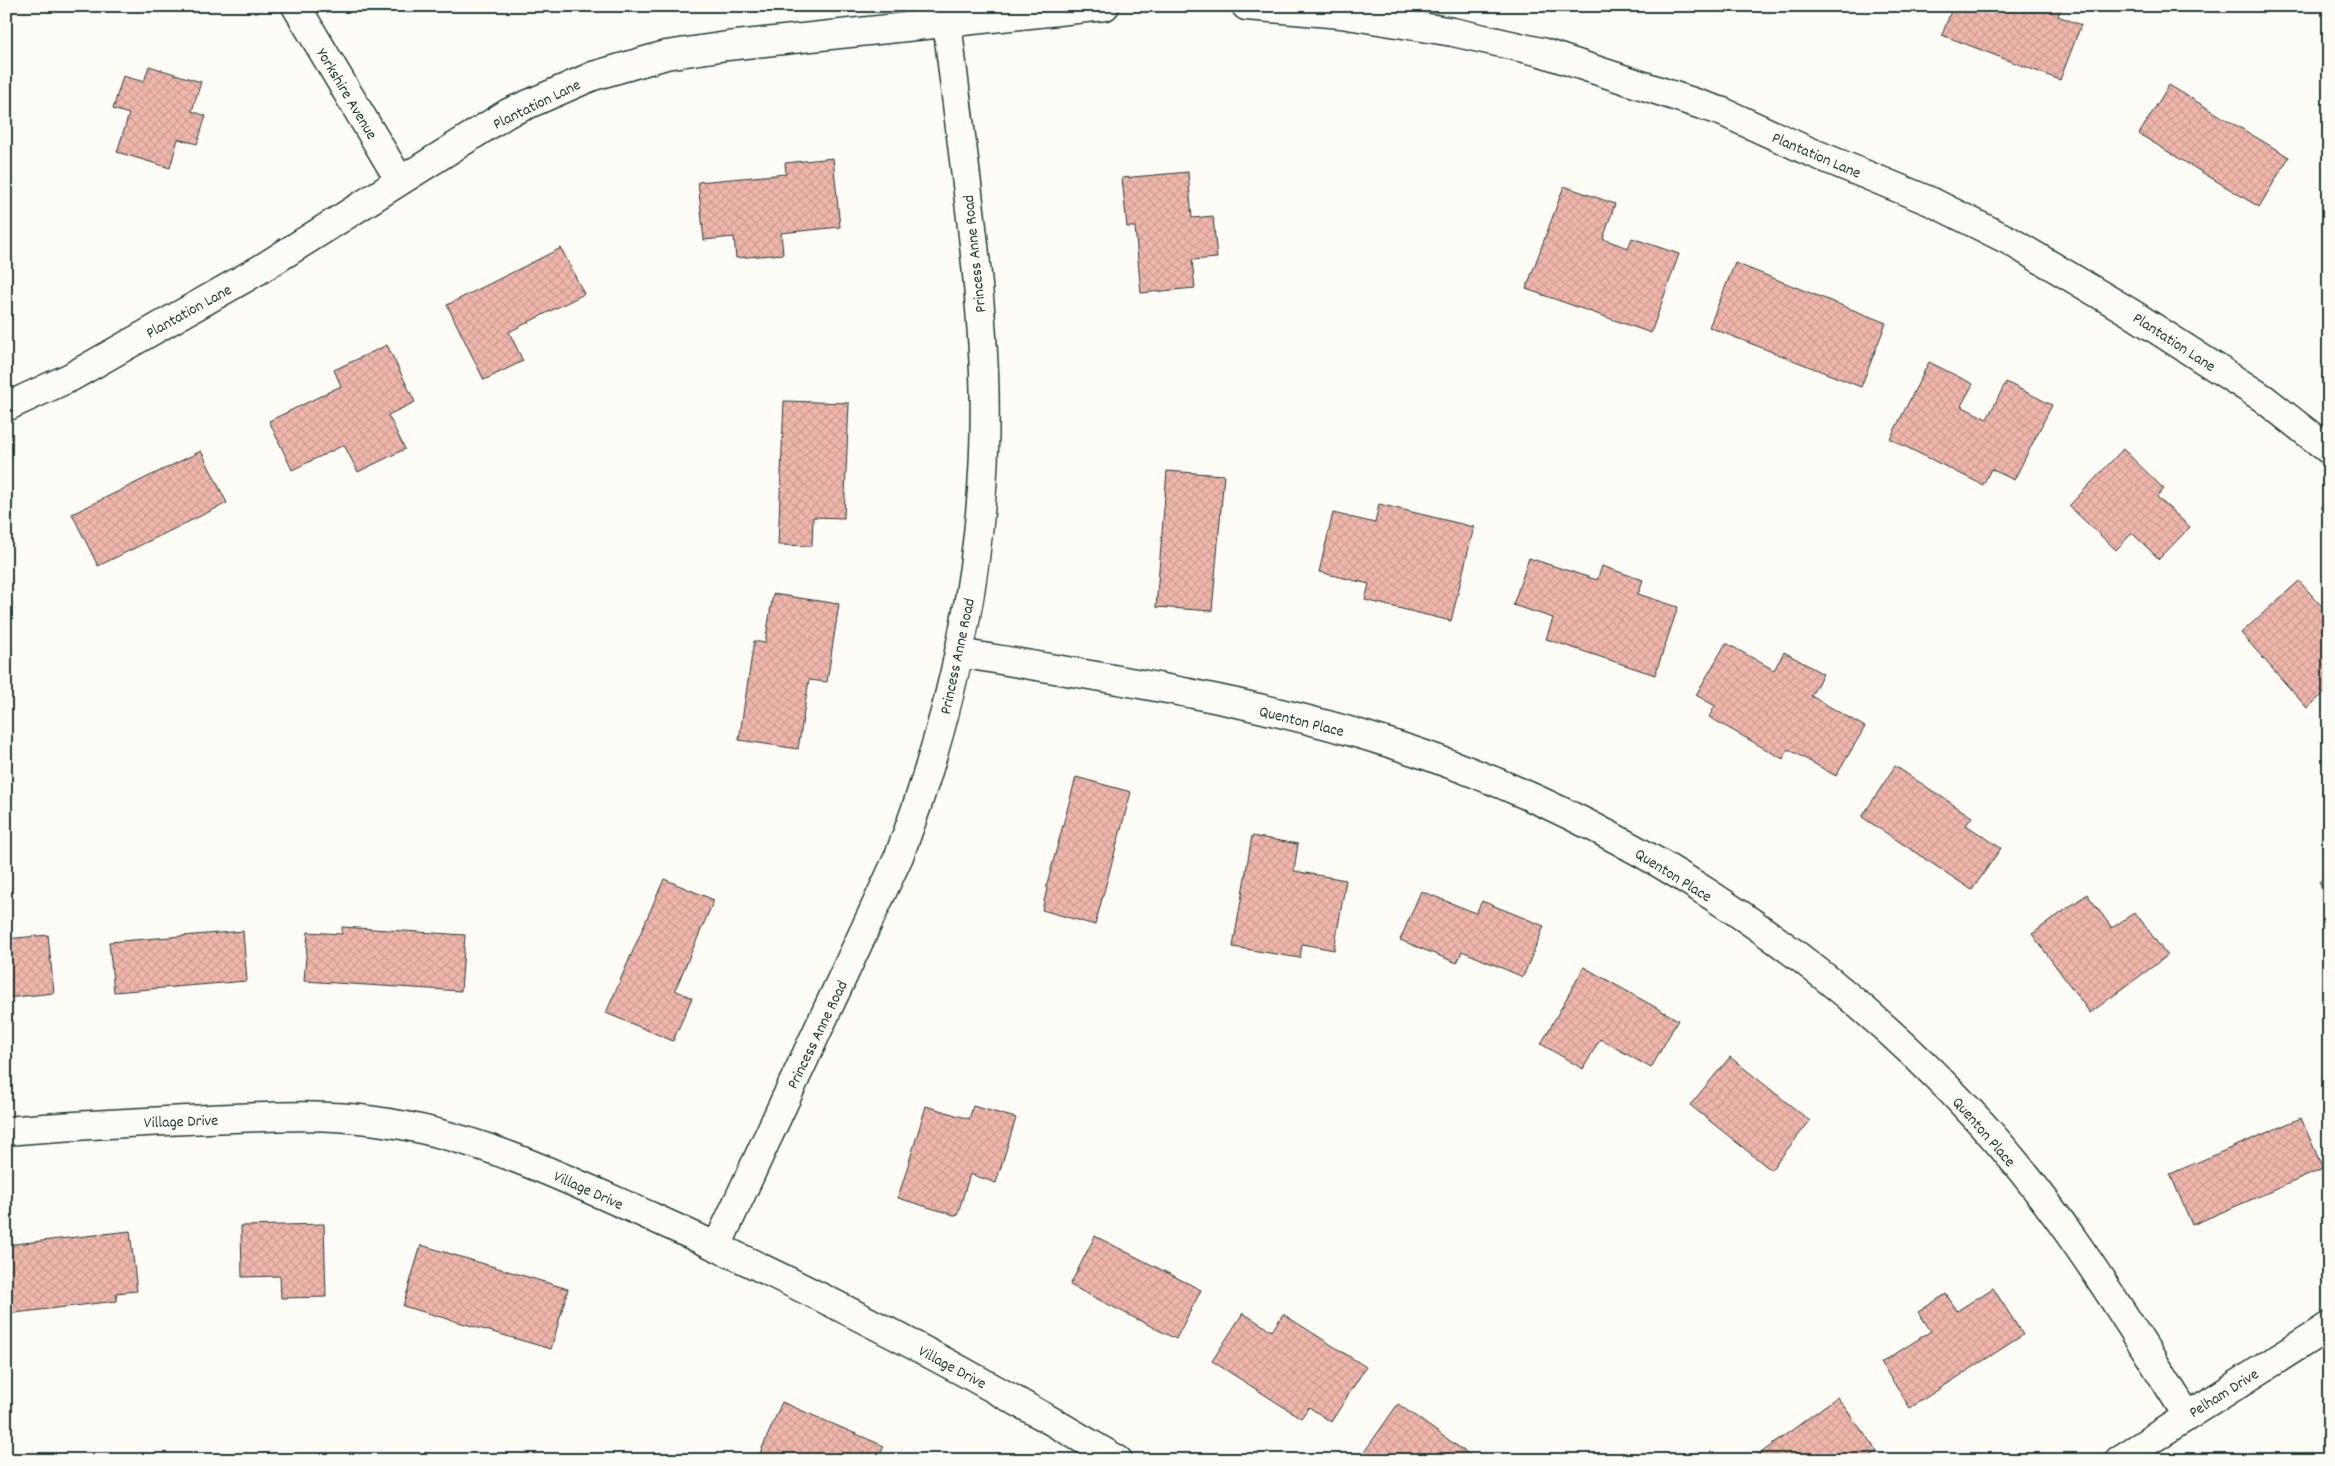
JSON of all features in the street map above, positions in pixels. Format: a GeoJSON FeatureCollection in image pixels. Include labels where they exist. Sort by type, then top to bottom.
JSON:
{"type":"FeatureCollection","features":[{"type":"Feature","properties":{"kind":"street","name":"Yorkshire Avenue"},"geometry":{"type":"LineString","coordinates":[[296,6],[400,181]]}},
{"type":"Feature","properties":{"kind":"street","name":"Plantation Lane"},"geometry":{"type":"LineString","coordinates":[[6,407],[71,377],[259,270],[508,113],[593,76],[666,56],[727,46],[947,21],[1105,6]]}},
{"type":"Feature","properties":{"kind":"street","name":"Plantation Lane"},"geometry":{"type":"LineString","coordinates":[[1246,6],[1341,14],[1453,32],[1541,52],[1722,112],[1806,150],[1932,202],[2010,241],[2130,312],[2263,398],[2329,450]]}},
{"type":"Feature","properties":{"kind":"street","name":"Princess Anne Road"},"geometry":{"type":"LineString","coordinates":[[717,1246],[899,856],[920,801],[959,653],[981,506],[984,441],[984,372],[976,280],[947,21]]}},
{"type":"Feature","properties":{"kind":"street","name":"Quenton Place"},"geometry":{"type":"LineString","coordinates":[[959,653],[1226,701],[1314,722],[1380,741],[1464,769],[1544,803],[1638,851],[1724,904],[1793,954],[1869,1014],[1934,1074],[1984,1126],[2047,1205],[2114,1299],[2187,1415]]}},
{"type":"Feature","properties":{"kind":"street","name":"Village Drive"},"geometry":{"type":"LineString","coordinates":[[6,1131],[91,1124],[301,1115],[377,1121],[451,1136],[524,1159],[717,1246],[854,1313],[1036,1412],[1118,1460]]}},
{"type":"Feature","properties":{"kind":"street","name":"Pelham Drive"},"geometry":{"type":"LineString","coordinates":[[2119,1460],[2329,1326]]}},
{"type":"Feature","properties":{"kind":"building"},"geometry":{"type":"Polygon","coordinates":[[[1953,6],[2062,6],[2058,16],[2081,25],[2060,80],[1942,35],[1953,6]]]}},
{"type":"Feature","properties":{"kind":"building"},"geometry":{"type":"Polygon","coordinates":[[[149,66],[201,82],[192,111],[206,116],[197,144],[178,139],[170,168],[117,152],[129,114],[113,109],[123,76],[144,82],[149,66]]]}},
{"type":"Feature","properties":{"kind":"building"},"geometry":{"type":"Polygon","coordinates":[[[2169,85],[2289,157],[2259,207],[2139,134],[2169,85]]]}},
{"type":"Feature","properties":{"kind":"building"},"geometry":{"type":"Polygon","coordinates":[[[833,158],[840,227],[781,233],[783,254],[736,258],[734,237],[704,240],[698,182],[786,174],[785,163],[833,158]]]}},
{"type":"Feature","properties":{"kind":"building"},"geometry":{"type":"Polygon","coordinates":[[[1188,172],[1192,218],[1213,216],[1217,258],[1192,260],[1195,288],[1141,293],[1135,227],[1127,227],[1122,178],[1188,172]]]}},
{"type":"Feature","properties":{"kind":"building"},"geometry":{"type":"Polygon","coordinates":[[[1564,186],[1615,204],[1603,239],[1628,248],[1632,238],[1679,254],[1651,333],[1526,289],[1564,186]]]}},
{"type":"Feature","properties":{"kind":"building"},"geometry":{"type":"Polygon","coordinates":[[[561,248],[584,294],[509,332],[523,361],[484,380],[447,305],[561,248]]]}},
{"type":"Feature","properties":{"kind":"building"},"geometry":{"type":"Polygon","coordinates":[[[1735,263],[1886,323],[1861,387],[1709,327],[1735,263]]]}},
{"type":"Feature","properties":{"kind":"building"},"geometry":{"type":"Polygon","coordinates":[[[387,345],[415,402],[388,415],[405,449],[358,472],[344,445],[292,470],[269,421],[341,386],[334,370],[387,345]]]}},
{"type":"Feature","properties":{"kind":"building"},"geometry":{"type":"Polygon","coordinates":[[[1929,362],[1973,384],[1961,406],[1987,419],[2006,382],[2052,405],[2014,480],[1991,469],[1983,485],[1890,439],[1929,362]]]}},
{"type":"Feature","properties":{"kind":"building"},"geometry":{"type":"Polygon","coordinates":[[[784,401],[849,403],[844,518],[813,517],[812,546],[778,545],[784,401]]]}},
{"type":"Feature","properties":{"kind":"building"},"geometry":{"type":"Polygon","coordinates":[[[2123,449],[2164,489],[2157,497],[2190,527],[2159,559],[2132,533],[2116,550],[2069,506],[2123,449]]]}},
{"type":"Feature","properties":{"kind":"building"},"geometry":{"type":"Polygon","coordinates":[[[201,451],[227,503],[98,566],[72,514],[201,451]]]}},
{"type":"Feature","properties":{"kind":"building"},"geometry":{"type":"Polygon","coordinates":[[[1167,471],[1224,475],[1212,611],[1156,607],[1167,471]]]}},
{"type":"Feature","properties":{"kind":"building"},"geometry":{"type":"Polygon","coordinates":[[[1379,504],[1474,527],[1451,621],[1365,600],[1369,584],[1319,572],[1333,513],[1375,523],[1379,504]]]}},
{"type":"Feature","properties":{"kind":"building"},"geometry":{"type":"Polygon","coordinates":[[[1529,558],[1597,580],[1602,566],[1643,580],[1638,594],[1678,607],[1655,675],[1546,639],[1553,618],[1513,605],[1529,558]]]}},
{"type":"Feature","properties":{"kind":"building"},"geometry":{"type":"Polygon","coordinates":[[[2299,581],[2329,614],[2329,689],[2307,708],[2241,633],[2299,581]]]}},
{"type":"Feature","properties":{"kind":"building"},"geometry":{"type":"Polygon","coordinates":[[[773,594],[839,604],[827,682],[809,680],[798,749],[739,740],[754,641],[765,643],[773,594]]]}},
{"type":"Feature","properties":{"kind":"building"},"geometry":{"type":"Polygon","coordinates":[[[1726,643],[1774,670],[1784,652],[1823,674],[1811,696],[1865,727],[1836,776],[1788,749],[1783,759],[1709,717],[1715,706],[1696,695],[1726,643]]]}},
{"type":"Feature","properties":{"kind":"building"},"geometry":{"type":"Polygon","coordinates":[[[1895,766],[1972,817],[1966,825],[2001,848],[1972,890],[1862,817],[1895,766]]]}},
{"type":"Feature","properties":{"kind":"building"},"geometry":{"type":"Polygon","coordinates":[[[1076,777],[1131,792],[1095,925],[1042,910],[1046,888],[1076,777]]]}},
{"type":"Feature","properties":{"kind":"building"},"geometry":{"type":"Polygon","coordinates":[[[1252,836],[1298,844],[1294,871],[1346,880],[1334,950],[1302,944],[1300,958],[1233,947],[1252,836]]]}},
{"type":"Feature","properties":{"kind":"building"},"geometry":{"type":"Polygon","coordinates":[[[2329,878],[2329,904],[2319,882],[2329,878]]]}},
{"type":"Feature","properties":{"kind":"building"},"geometry":{"type":"Polygon","coordinates":[[[664,879],[714,900],[675,990],[692,998],[673,1041],[606,1013],[664,879]]]}},
{"type":"Feature","properties":{"kind":"building"},"geometry":{"type":"Polygon","coordinates":[[[1421,891],[1476,913],[1482,901],[1544,926],[1523,977],[1462,951],[1457,963],[1400,940],[1421,891]]]}},
{"type":"Feature","properties":{"kind":"building"},"geometry":{"type":"Polygon","coordinates":[[[2087,894],[2112,928],[2135,912],[2167,956],[2090,1013],[2032,934],[2087,894]]]}},
{"type":"Feature","properties":{"kind":"building"},"geometry":{"type":"Polygon","coordinates":[[[342,927],[465,935],[461,991],[304,981],[308,932],[342,934],[342,927]]]}},
{"type":"Feature","properties":{"kind":"building"},"geometry":{"type":"Polygon","coordinates":[[[243,931],[247,981],[114,992],[109,942],[243,931]]]}},
{"type":"Feature","properties":{"kind":"building"},"geometry":{"type":"Polygon","coordinates":[[[48,935],[54,993],[6,998],[6,939],[48,935]]]}},
{"type":"Feature","properties":{"kind":"building"},"geometry":{"type":"Polygon","coordinates":[[[1584,967],[1678,1020],[1651,1068],[1600,1039],[1583,1069],[1541,1044],[1584,967]]]}},
{"type":"Feature","properties":{"kind":"building"},"geometry":{"type":"Polygon","coordinates":[[[1730,1057],[1810,1121],[1771,1170],[1690,1105],[1730,1057]]]}},
{"type":"Feature","properties":{"kind":"building"},"geometry":{"type":"Polygon","coordinates":[[[926,1106],[969,1119],[973,1106],[1016,1118],[996,1183],[970,1174],[957,1216],[898,1198],[926,1106]]]}},
{"type":"Feature","properties":{"kind":"building"},"geometry":{"type":"Polygon","coordinates":[[[2301,1118],[2323,1169],[2192,1225],[2170,1174],[2301,1118]]]}},
{"type":"Feature","properties":{"kind":"building"},"geometry":{"type":"Polygon","coordinates":[[[324,1224],[326,1297],[281,1298],[280,1276],[242,1277],[241,1226],[324,1224]]]}},
{"type":"Feature","properties":{"kind":"building"},"geometry":{"type":"Polygon","coordinates":[[[130,1231],[137,1291],[116,1293],[117,1301],[6,1314],[6,1245],[130,1231]]]}},
{"type":"Feature","properties":{"kind":"building"},"geometry":{"type":"Polygon","coordinates":[[[1095,1236],[1201,1290],[1176,1339],[1070,1285],[1095,1236]]]}},
{"type":"Feature","properties":{"kind":"building"},"geometry":{"type":"Polygon","coordinates":[[[421,1245],[568,1289],[551,1349],[403,1306],[421,1245]]]}},
{"type":"Feature","properties":{"kind":"building"},"geometry":{"type":"Polygon","coordinates":[[[1993,1288],[2023,1335],[1910,1408],[1881,1363],[1931,1331],[1918,1312],[1946,1294],[1957,1311],[1993,1288]]]}},
{"type":"Feature","properties":{"kind":"building"},"geometry":{"type":"Polygon","coordinates":[[[1243,1313],[1272,1331],[1283,1314],[1366,1367],[1331,1422],[1309,1407],[1301,1418],[1212,1361],[1243,1313]]]}},
{"type":"Feature","properties":{"kind":"building"},"geometry":{"type":"Polygon","coordinates":[[[1837,1397],[1877,1451],[1865,1460],[1756,1460],[1754,1458],[1837,1397]]]}},
{"type":"Feature","properties":{"kind":"building"},"geometry":{"type":"Polygon","coordinates":[[[782,1402],[884,1446],[878,1460],[757,1460],[782,1402]]]}},
{"type":"Feature","properties":{"kind":"building"},"geometry":{"type":"Polygon","coordinates":[[[1398,1404],[1477,1460],[1370,1460],[1362,1455],[1398,1404]]]}}]}
